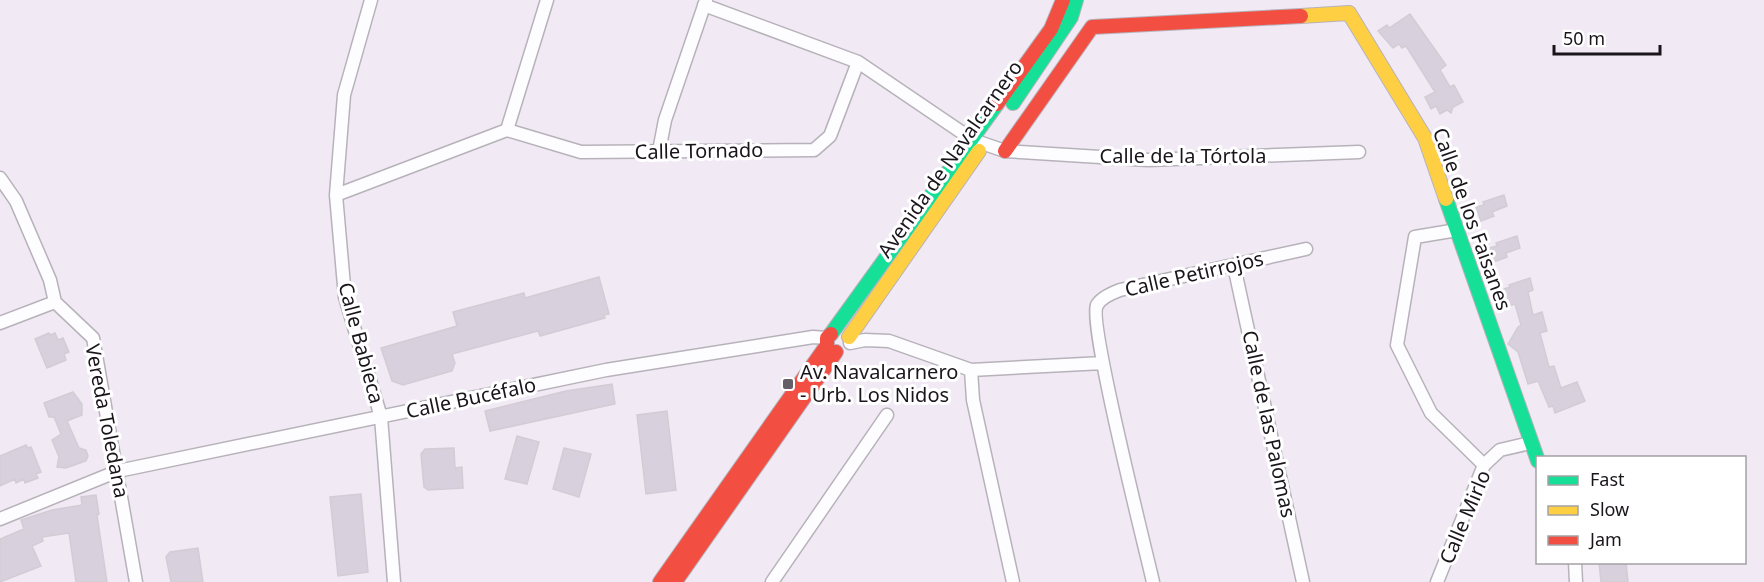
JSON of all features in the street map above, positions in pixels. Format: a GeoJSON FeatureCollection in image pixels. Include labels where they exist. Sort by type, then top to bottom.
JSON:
{"type":"FeatureCollection","features":[{"type":"Feature","properties":{"kind":"street","name":"Calle Babieca"},"geometry":{"type":"LineString","coordinates":[[371,0],[344,95],[336,195],[345,297],[381,417],[394,582]]}},
{"type":"Feature","properties":{"kind":"street"},"geometry":{"type":"LineString","coordinates":[[336,195],[507,130],[547,0]]}},
{"type":"Feature","properties":{"kind":"street","name":"Avenida de Navalcarnero"},"geometry":{"type":"LineString","coordinates":[[850,340],[1051,29],[1063,0]]}},
{"type":"Feature","properties":{"kind":"street","name":"Avenida de Navalcarnero"},"geometry":{"type":"LineString","coordinates":[[660,582],[832,341],[1071,17],[1076,0]]}},
{"type":"Feature","properties":{"kind":"street"},"geometry":{"type":"LineString","coordinates":[[659,151],[665,120],[705,3],[858,62]]}},
{"type":"Feature","properties":{"kind":"street","name":"Calle de los Faisanes"},"geometry":{"type":"LineString","coordinates":[[1005,151],[1092,27],[1349,13],[1425,138],[1536,456]]}},
{"type":"Feature","properties":{"kind":"street","name":"Calle Tornado"},"geometry":{"type":"LineString","coordinates":[[507,130],[581,152],[814,150],[830,136],[858,62]]}},
{"type":"Feature","properties":{"kind":"street","name":"Calle de la Tórtola"},"geometry":{"type":"LineString","coordinates":[[858,62],[978,142],[1005,151],[1148,160],[1359,152]]}},
{"type":"Feature","properties":{"kind":"street"},"geometry":{"type":"LineString","coordinates":[[0,178],[16,201],[50,280],[55,302],[0,323]]}},
{"type":"Feature","properties":{"kind":"street"},"geometry":{"type":"LineString","coordinates":[[1457,230],[1415,237],[1397,345],[1431,413],[1484,465]]}},
{"type":"Feature","properties":{"kind":"street","name":"Calle Petirrojos"},"geometry":{"type":"LineString","coordinates":[[1103,363],[1095,316],[1097,305],[1109,295],[1119,290],[1306,249]]}},
{"type":"Feature","properties":{"kind":"street","name":"Calle de las Palomas"},"geometry":{"type":"LineString","coordinates":[[1234,266],[1303,582]]}},
{"type":"Feature","properties":{"kind":"street","name":"Vereda Toledana"},"geometry":{"type":"LineString","coordinates":[[55,302],[93,338],[136,582]]}},
{"type":"Feature","properties":{"kind":"street"},"geometry":{"type":"LineString","coordinates":[[844,331],[850,340],[842,352],[832,341],[844,331]]}},
{"type":"Feature","properties":{"kind":"street","name":"Calle Bucéfalo"},"geometry":{"type":"LineString","coordinates":[[0,519],[118,471],[606,370],[813,337],[832,341]]}},
{"type":"Feature","properties":{"kind":"street"},"geometry":{"type":"LineString","coordinates":[[850,340],[889,341],[971,370],[1103,363],[1153,582]]}},
{"type":"Feature","properties":{"kind":"street","name":"Avenida de Navalcarnero"},"geometry":{"type":"LineString","coordinates":[[675,582],[832,341]]}},
{"type":"Feature","properties":{"kind":"street"},"geometry":{"type":"LineString","coordinates":[[971,370],[973,400],[1012,582]]}},
{"type":"Feature","properties":{"kind":"street"},"geometry":{"type":"LineString","coordinates":[[772,582],[887,415]]}},
{"type":"Feature","properties":{"kind":"street","name":"Calle Mirlo"},"geometry":{"type":"LineString","coordinates":[[1437,582],[1484,465],[1500,450],[1530,443]]}},
{"type":"Feature","properties":{"kind":"street"},"geometry":{"type":"LineString","coordinates":[[1575,564],[1576,582]]}},
{"type":"Feature","properties":{"kind":"building"},"geometry":{"type":"Polygon","coordinates":[[[1410,14],[1446,65],[1440,70],[1450,87],[1454,85],[1463,102],[1453,107],[1451,113],[1447,110],[1440,114],[1436,106],[1431,109],[1425,97],[1435,92],[1406,46],[1402,48],[1399,44],[1393,48],[1378,31],[1387,25],[1389,28],[1410,14]]]}},
{"type":"Feature","properties":{"kind":"building"},"geometry":{"type":"Polygon","coordinates":[[[1504,195],[1507,206],[1492,212],[1494,216],[1481,221],[1476,207],[1484,205],[1483,202],[1504,195]]]}},
{"type":"Feature","properties":{"kind":"building"},"geometry":{"type":"Polygon","coordinates":[[[1517,236],[1520,248],[1506,253],[1507,257],[1494,262],[1489,248],[1497,246],[1496,243],[1517,236]]]}},
{"type":"Feature","properties":{"kind":"building"},"geometry":{"type":"Polygon","coordinates":[[[599,277],[609,314],[604,315],[605,318],[540,336],[538,331],[452,354],[455,363],[452,371],[403,385],[392,381],[381,348],[457,326],[453,312],[524,293],[525,298],[599,277]]]}},
{"type":"Feature","properties":{"kind":"building"},"geometry":{"type":"Polygon","coordinates":[[[1530,278],[1533,290],[1528,292],[1533,315],[1542,312],[1547,331],[1540,333],[1549,367],[1554,366],[1561,388],[1577,382],[1585,401],[1555,413],[1553,406],[1549,407],[1538,381],[1528,384],[1518,352],[1508,344],[1521,325],[1515,304],[1509,306],[1504,289],[1530,278]]]}},
{"type":"Feature","properties":{"kind":"building"},"geometry":{"type":"Polygon","coordinates":[[[49,333],[50,335],[55,333],[58,340],[63,338],[69,352],[64,354],[66,360],[47,368],[35,339],[49,333]]]}},
{"type":"Feature","properties":{"kind":"building"},"geometry":{"type":"Polygon","coordinates":[[[612,384],[615,404],[490,431],[485,411],[566,391],[612,384]]]}},
{"type":"Feature","properties":{"kind":"building"},"geometry":{"type":"Polygon","coordinates":[[[73,392],[82,404],[82,415],[67,421],[79,448],[86,450],[88,456],[86,461],[66,468],[57,467],[59,457],[52,440],[61,434],[54,417],[49,417],[44,403],[73,392]]]}},
{"type":"Feature","properties":{"kind":"building"},"geometry":{"type":"Polygon","coordinates":[[[667,411],[676,490],[646,494],[637,415],[667,411]]]}},
{"type":"Feature","properties":{"kind":"building"},"geometry":{"type":"Polygon","coordinates":[[[517,436],[539,442],[527,484],[505,479],[517,436]]]}},
{"type":"Feature","properties":{"kind":"building"},"geometry":{"type":"Polygon","coordinates":[[[26,445],[28,448],[31,447],[41,472],[36,474],[38,478],[25,483],[24,479],[16,483],[15,479],[0,486],[0,456],[26,445]]]}},
{"type":"Feature","properties":{"kind":"building"},"geometry":{"type":"Polygon","coordinates":[[[454,448],[455,468],[462,467],[463,488],[428,490],[424,487],[421,454],[425,449],[454,448]]]}},
{"type":"Feature","properties":{"kind":"building"},"geometry":{"type":"Polygon","coordinates":[[[564,448],[591,454],[579,497],[553,489],[564,448]]]}},
{"type":"Feature","properties":{"kind":"building"},"geometry":{"type":"Polygon","coordinates":[[[361,494],[368,572],[338,576],[330,497],[361,494]]]}},
{"type":"Feature","properties":{"kind":"building"},"geometry":{"type":"Polygon","coordinates":[[[96,495],[107,582],[76,582],[69,533],[42,537],[43,541],[32,546],[41,566],[0,582],[0,539],[24,529],[21,520],[52,510],[82,505],[81,497],[96,495]]]}},
{"type":"Feature","properties":{"kind":"building"},"geometry":{"type":"Polygon","coordinates":[[[198,548],[203,582],[171,582],[166,557],[170,552],[198,548]]]}},
{"type":"Feature","properties":{"kind":"building"},"geometry":{"type":"Polygon","coordinates":[[[1599,564],[1626,564],[1628,582],[1601,582],[1599,564]]]}},
{"type":"Feature","properties":{"kind":"traffic: fast"},"geometry":{"type":"LineString","coordinates":[[1013,103],[1071,17],[1076,0]]}},
{"type":"Feature","properties":{"kind":"traffic: fast"},"geometry":{"type":"LineString","coordinates":[[831,334],[997,104]]}},
{"type":"Feature","properties":{"kind":"traffic: fast"},"geometry":{"type":"LineString","coordinates":[[1446,199],[1536,456]]}},
{"type":"Feature","properties":{"kind":"traffic: slow"},"geometry":{"type":"LineString","coordinates":[[1301,16],[1349,13],[1425,138],[1446,199]]}},
{"type":"Feature","properties":{"kind":"traffic: slow"},"geometry":{"type":"LineString","coordinates":[[849,337],[979,151]]}},
{"type":"Feature","properties":{"kind":"traffic: jam"},"geometry":{"type":"LineString","coordinates":[[997,104],[1051,29],[1063,0]]}},
{"type":"Feature","properties":{"kind":"traffic: jam"},"geometry":{"type":"LineString","coordinates":[[1005,151],[1092,27],[1301,16]]}},
{"type":"Feature","properties":{"kind":"traffic: jam"},"geometry":{"type":"LineString","coordinates":[[660,582],[827,345],[827,338],[831,334]]}},
{"type":"Feature","properties":{"kind":"traffic: jam"},"geometry":{"type":"LineString","coordinates":[[675,582],[836,352]]}},
{"type":"Feature","properties":{"kind":"place","name":"Av. Navalcarnero - Urb. Los Nidos"},"geometry":{"type":"Point","coordinates":[788,384]}}]}
